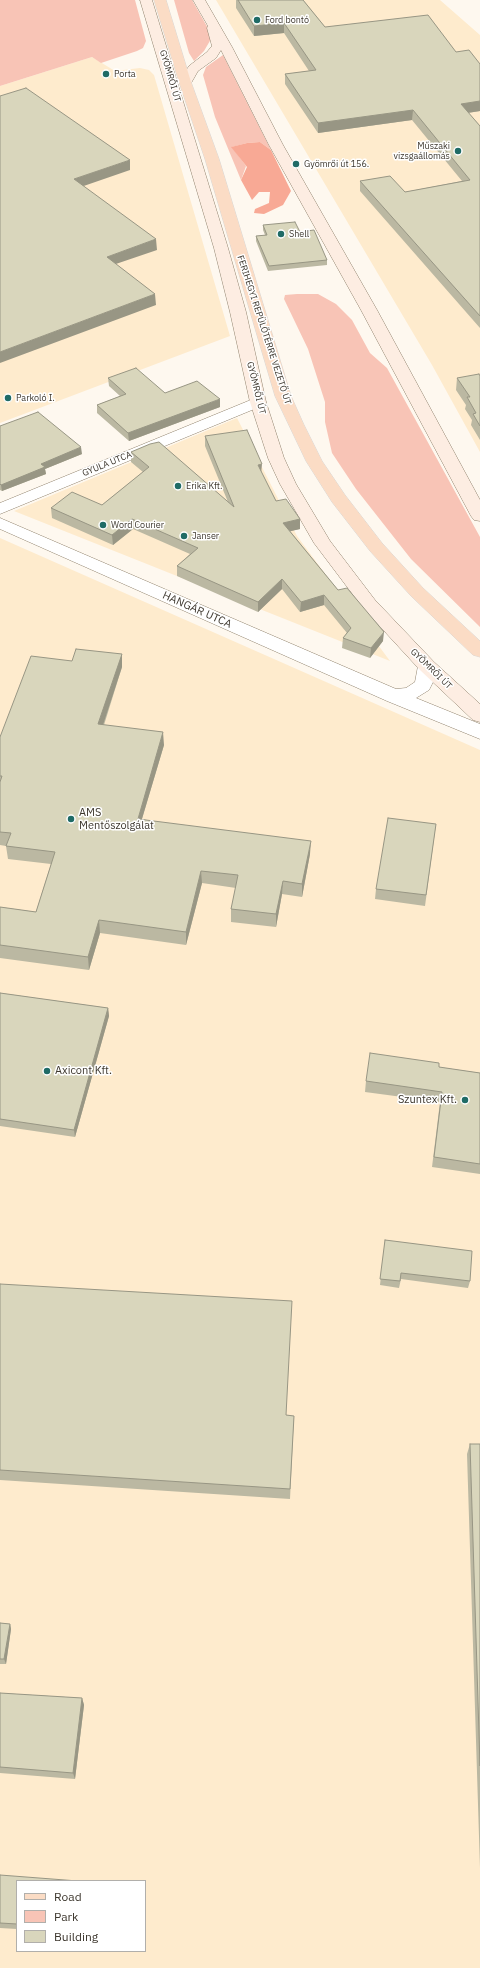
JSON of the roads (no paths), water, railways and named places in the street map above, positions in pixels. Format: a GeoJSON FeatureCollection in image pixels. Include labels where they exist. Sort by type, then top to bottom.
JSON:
{"type":"FeatureCollection","features":[{"type":"Feature","properties":{"kind":"main road","name":"FERIHEGYI REPÜLŐTÉRRE VEZETŐ ÚT"},"geometry":{"type":"LineString","coordinates":[[160,0],[185,82],[212,159],[283,396],[314,461],[338,498],[376,547],[417,592],[480,651]]}},
{"type":"Feature","properties":{"kind":"street","name":"GYÖMRŐI ÚT"},"geometry":{"type":"LineString","coordinates":[[146,0],[221,248],[238,312],[258,402],[276,458],[288,484],[324,544],[369,604],[427,666],[480,715]]}},
{"type":"Feature","properties":{"kind":"street","name":"GYÖMRŐI ÚT"},"geometry":{"type":"LineString","coordinates":[[199,0],[480,516]]}},
{"type":"Feature","properties":{"kind":"street","name":"GYÖMRŐI ÚT"},"geometry":{"type":"LineString","coordinates":[[185,82],[193,70],[212,55],[218,46],[213,26]]}},
{"type":"Feature","properties":{"kind":"street","name":"GYULA UTCA"},"geometry":{"type":"LineString","coordinates":[[0,509],[258,402]]}},
{"type":"Feature","properties":{"kind":"street","name":"HANGÁR UTCA"},"geometry":{"type":"LineString","coordinates":[[0,523],[394,696],[480,732]]}},
{"type":"Feature","properties":{"kind":"street"},"geometry":{"type":"LineString","coordinates":[[394,696],[411,693],[422,686],[425,680],[427,666]]}},
{"type":"Feature","properties":{"kind":"place","name":"Ford bontó"},"geometry":{"type":"Point","coordinates":[257,20]}},
{"type":"Feature","properties":{"kind":"place","name":"Porta"},"geometry":{"type":"Point","coordinates":[106,74]}},
{"type":"Feature","properties":{"kind":"place","name":"Műszaki vizsgaállomás"},"geometry":{"type":"Point","coordinates":[458,151]}},
{"type":"Feature","properties":{"kind":"place","name":"Gyömrői út 156."},"geometry":{"type":"Point","coordinates":[296,164]}},
{"type":"Feature","properties":{"kind":"place","name":"Shell"},"geometry":{"type":"Point","coordinates":[281,234]}},
{"type":"Feature","properties":{"kind":"place","name":"Parkoló I."},"geometry":{"type":"Point","coordinates":[8,398]}},
{"type":"Feature","properties":{"kind":"place","name":"Erika Kft."},"geometry":{"type":"Point","coordinates":[178,486]}},
{"type":"Feature","properties":{"kind":"place","name":"Word Courier"},"geometry":{"type":"Point","coordinates":[103,525]}},
{"type":"Feature","properties":{"kind":"place","name":"Janser"},"geometry":{"type":"Point","coordinates":[184,536]}},
{"type":"Feature","properties":{"kind":"place","name":"AMS Mentőszolgálat"},"geometry":{"type":"Point","coordinates":[71,819]}},
{"type":"Feature","properties":{"kind":"place","name":"Axicont Kft."},"geometry":{"type":"Point","coordinates":[47,1071]}},
{"type":"Feature","properties":{"kind":"place","name":"Szuntex Kft."},"geometry":{"type":"Point","coordinates":[465,1100]}}]}
